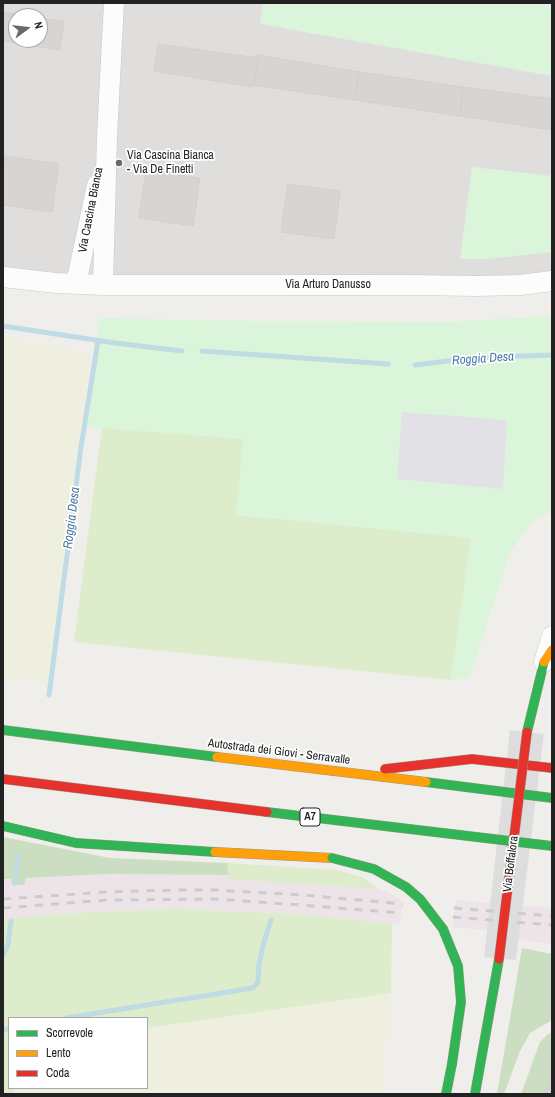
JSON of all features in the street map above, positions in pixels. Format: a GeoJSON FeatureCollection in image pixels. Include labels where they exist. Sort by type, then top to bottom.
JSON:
{"type":"FeatureCollection","features":[{"type":"Feature","properties":{"kind":"main road","name":"Via Boffalora"},"geometry":{"type":"LineString","coordinates":[[475,1094],[499,958],[527,732],[548,656]]}},
{"type":"Feature","properties":{"kind":"main road","name":"Autostrada dei Giovi - Serravalle"},"geometry":{"type":"LineString","coordinates":[[3,730],[552,798]]}},
{"type":"Feature","properties":{"kind":"main road"},"geometry":{"type":"LineString","coordinates":[[352,773],[472,759],[552,768]]}},
{"type":"Feature","properties":{"kind":"main road","name":"A7"},"geometry":{"type":"LineString","coordinates":[[3,779],[552,846]]}},
{"type":"Feature","properties":{"kind":"main road"},"geometry":{"type":"LineString","coordinates":[[10,789],[68,788]]}},
{"type":"Feature","properties":{"kind":"main road"},"geometry":{"type":"LineString","coordinates":[[3,826],[76,843],[332,858],[374,869],[406,887],[420,899],[443,929],[458,966],[461,1002],[446,1094]]}},
{"type":"Feature","properties":{"kind":"street","name":"Via Cascina Bianca"},"geometry":{"type":"LineString","coordinates":[[103,285],[107,136],[114,3]]}},
{"type":"Feature","properties":{"kind":"street","name":"Via Cascina Bianca"},"geometry":{"type":"LineString","coordinates":[[76,284],[107,136]]}},
{"type":"Feature","properties":{"kind":"street","name":"Via Arturo Danusso"},"geometry":{"type":"LineString","coordinates":[[3,277],[56,284],[103,285],[476,286],[520,285],[552,281]]}},
{"type":"Feature","properties":{"kind":"street","name":"Via Boffalora"},"geometry":{"type":"LineString","coordinates":[[548,656],[552,636]]}},
{"type":"Feature","properties":{"kind":"shaded area"},"geometry":{"type":"Polygon","coordinates":[[[3,3],[552,3],[552,276],[134,284],[3,271],[3,3]]]}},
{"type":"Feature","properties":{"kind":"shaded area"},"geometry":{"type":"Polygon","coordinates":[[[402,412],[507,420],[503,489],[397,479],[402,412]]]}},
{"type":"Feature","properties":{"kind":"shaded area"},"geometry":{"type":"Polygon","coordinates":[[[109,874],[228,875],[228,878],[379,889],[393,895],[403,902],[400,925],[299,914],[176,909],[108,911],[3,919],[3,879],[11,879],[24,885],[26,878],[109,874]]]}},
{"type":"Feature","properties":{"kind":"shaded area"},"geometry":{"type":"Polygon","coordinates":[[[456,900],[552,908],[552,944],[519,940],[519,933],[452,927],[456,900]]]}},
{"type":"Feature","properties":{"kind":"green space"},"geometry":{"type":"Polygon","coordinates":[[[263,3],[552,3],[552,76],[260,24],[263,3]]]}},
{"type":"Feature","properties":{"kind":"green space"},"geometry":{"type":"Polygon","coordinates":[[[472,167],[552,176],[552,252],[488,259],[460,259],[472,167]]]}},
{"type":"Feature","properties":{"kind":"green space"},"geometry":{"type":"Polygon","coordinates":[[[552,316],[552,512],[535,519],[510,552],[470,677],[451,680],[471,538],[236,515],[243,439],[84,427],[100,318],[252,321],[444,322],[552,316]]]}},
{"type":"Feature","properties":{"kind":"green space"},"geometry":{"type":"Polygon","coordinates":[[[3,337],[90,353],[48,681],[3,677],[3,337]]]}},
{"type":"Feature","properties":{"kind":"green space"},"geometry":{"type":"Polygon","coordinates":[[[102,427],[244,439],[236,515],[471,537],[451,680],[74,642],[102,427]]]}},
{"type":"Feature","properties":{"kind":"green space"},"geometry":{"type":"Polygon","coordinates":[[[3,837],[110,858],[227,863],[228,875],[109,874],[26,878],[24,885],[12,885],[11,879],[3,879],[3,837]]]}},
{"type":"Feature","properties":{"kind":"green space"},"geometry":{"type":"Polygon","coordinates":[[[227,863],[336,870],[362,877],[379,889],[228,879],[227,863]]]}},
{"type":"Feature","properties":{"kind":"green space"},"geometry":{"type":"Polygon","coordinates":[[[176,909],[299,914],[392,924],[391,993],[148,1028],[148,1017],[8,1017],[8,1089],[13,1089],[14,1094],[3,1094],[3,919],[108,911],[176,909]]]}},
{"type":"Feature","properties":{"kind":"green space"},"geometry":{"type":"Polygon","coordinates":[[[522,948],[552,954],[552,1020],[530,1033],[520,1051],[504,1094],[497,1094],[522,948]]]}},
{"type":"Feature","properties":{"kind":"green space"},"geometry":{"type":"Polygon","coordinates":[[[391,993],[381,1094],[14,1094],[13,1089],[148,1089],[148,1028],[391,993]]]}},
{"type":"Feature","properties":{"kind":"green space"},"geometry":{"type":"Polygon","coordinates":[[[552,1033],[552,1094],[521,1094],[540,1042],[548,1034],[552,1033]]]}},
{"type":"Feature","properties":{"kind":"pier"},"geometry":{"type":"Polygon","coordinates":[[[510,730],[544,734],[516,960],[484,957],[510,730]]]}},
{"type":"Feature","properties":{"kind":"building"},"geometry":{"type":"Polygon","coordinates":[[[3,12],[8,13],[8,42],[3,41],[3,12]]]}},
{"type":"Feature","properties":{"kind":"building"},"geometry":{"type":"Polygon","coordinates":[[[48,19],[64,21],[60,50],[47,48],[48,19]]]}},
{"type":"Feature","properties":{"kind":"building"},"geometry":{"type":"Polygon","coordinates":[[[158,44],[258,58],[253,87],[154,71],[158,44]]]}},
{"type":"Feature","properties":{"kind":"building"},"geometry":{"type":"Polygon","coordinates":[[[258,55],[359,72],[355,100],[254,85],[258,55]]]}},
{"type":"Feature","properties":{"kind":"building"},"geometry":{"type":"Polygon","coordinates":[[[359,72],[463,87],[460,116],[355,100],[359,72]]]}},
{"type":"Feature","properties":{"kind":"building"},"geometry":{"type":"Polygon","coordinates":[[[463,87],[552,99],[552,130],[460,116],[463,87]]]}},
{"type":"Feature","properties":{"kind":"building"},"geometry":{"type":"Polygon","coordinates":[[[5,156],[59,164],[52,212],[3,205],[3,169],[5,156]]]}},
{"type":"Feature","properties":{"kind":"building"},"geometry":{"type":"Polygon","coordinates":[[[146,170],[200,178],[193,226],[139,218],[146,170]]]}},
{"type":"Feature","properties":{"kind":"building"},"geometry":{"type":"Polygon","coordinates":[[[288,184],[340,191],[334,239],[281,232],[288,184]]]}},
{"type":"Feature","properties":{"kind":"building"},"geometry":{"type":"Polygon","coordinates":[[[552,1067],[552,1094],[545,1094],[552,1067]]]}},
{"type":"Feature","properties":{"kind":"waterway","name":"Roggia Desa"},"geometry":{"type":"LineString","coordinates":[[3,326],[115,343],[182,351]]}},
{"type":"Feature","properties":{"kind":"waterway","name":"Roggia Desa"},"geometry":{"type":"LineString","coordinates":[[49,695],[81,447],[98,341]]}},
{"type":"Feature","properties":{"kind":"waterway","name":"Roggia Desa"},"geometry":{"type":"LineString","coordinates":[[202,351],[388,364]]}},
{"type":"Feature","properties":{"kind":"waterway","name":"Roggia Desa"},"geometry":{"type":"LineString","coordinates":[[415,365],[472,358],[552,355]]}},
{"type":"Feature","properties":{"kind":"waterway","name":"Roggia Desa"},"geometry":{"type":"LineString","coordinates":[[15,883],[18,855]]}},
{"type":"Feature","properties":{"kind":"waterway"},"geometry":{"type":"LineString","coordinates":[[72,1017],[253,988],[258,982],[259,965],[263,945],[271,920]]}},
{"type":"Feature","properties":{"kind":"waterway","name":"Roggia Desa"},"geometry":{"type":"LineString","coordinates":[[3,955],[8,945],[11,921]]}},
{"type":"Feature","properties":{"kind":"waterway"},"geometry":{"type":"LineString","coordinates":[[3,1030],[8,1029]]}},
{"type":"Feature","properties":{"kind":"railway"},"geometry":{"type":"LineString","coordinates":[[3,899],[107,892],[214,890],[303,895],[403,904]]}},
{"type":"Feature","properties":{"kind":"railway"},"geometry":{"type":"LineString","coordinates":[[3,908],[107,900],[215,899],[401,913]]}},
{"type":"Feature","properties":{"kind":"railway"},"geometry":{"type":"LineString","coordinates":[[454,908],[552,916]]}},
{"type":"Feature","properties":{"kind":"railway"},"geometry":{"type":"LineString","coordinates":[[453,917],[552,925]]}},
{"type":"Feature","properties":{"kind":"traffic: fast"},"geometry":{"type":"LineString","coordinates":[[527,732],[544,662]]}},
{"type":"Feature","properties":{"kind":"traffic: fast"},"geometry":{"type":"LineString","coordinates":[[3,730],[217,757]]}},
{"type":"Feature","properties":{"kind":"traffic: fast"},"geometry":{"type":"LineString","coordinates":[[426,782],[552,798]]}},
{"type":"Feature","properties":{"kind":"traffic: fast"},"geometry":{"type":"LineString","coordinates":[[267,812],[552,846]]}},
{"type":"Feature","properties":{"kind":"traffic: fast"},"geometry":{"type":"LineString","coordinates":[[3,826],[76,843],[215,852]]}},
{"type":"Feature","properties":{"kind":"traffic: fast"},"geometry":{"type":"LineString","coordinates":[[332,858],[374,869],[406,887],[420,899],[443,929],[458,966],[461,1002],[452,1064]]}},
{"type":"Feature","properties":{"kind":"traffic: fast"},"geometry":{"type":"LineString","coordinates":[[475,1094],[499,959]]}},
{"type":"Feature","properties":{"kind":"traffic: fast"},"geometry":{"type":"LineString","coordinates":[[446,1094],[452,1064]]}},
{"type":"Feature","properties":{"kind":"traffic: slow"},"geometry":{"type":"LineString","coordinates":[[544,662],[552,650]]}},
{"type":"Feature","properties":{"kind":"traffic: slow"},"geometry":{"type":"LineString","coordinates":[[217,757],[426,782]]}},
{"type":"Feature","properties":{"kind":"traffic: slow"},"geometry":{"type":"LineString","coordinates":[[215,852],[332,858]]}},
{"type":"Feature","properties":{"kind":"traffic: jam"},"geometry":{"type":"LineString","coordinates":[[499,959],[527,732]]}},
{"type":"Feature","properties":{"kind":"traffic: jam"},"geometry":{"type":"LineString","coordinates":[[385,769],[472,759],[552,768]]}},
{"type":"Feature","properties":{"kind":"traffic: jam"},"geometry":{"type":"LineString","coordinates":[[3,779],[267,812]]}},
{"type":"Feature","properties":{"kind":"place","name":"Via Cascina Bianca - Via De Finetti"},"geometry":{"type":"Point","coordinates":[119,163]}}]}
